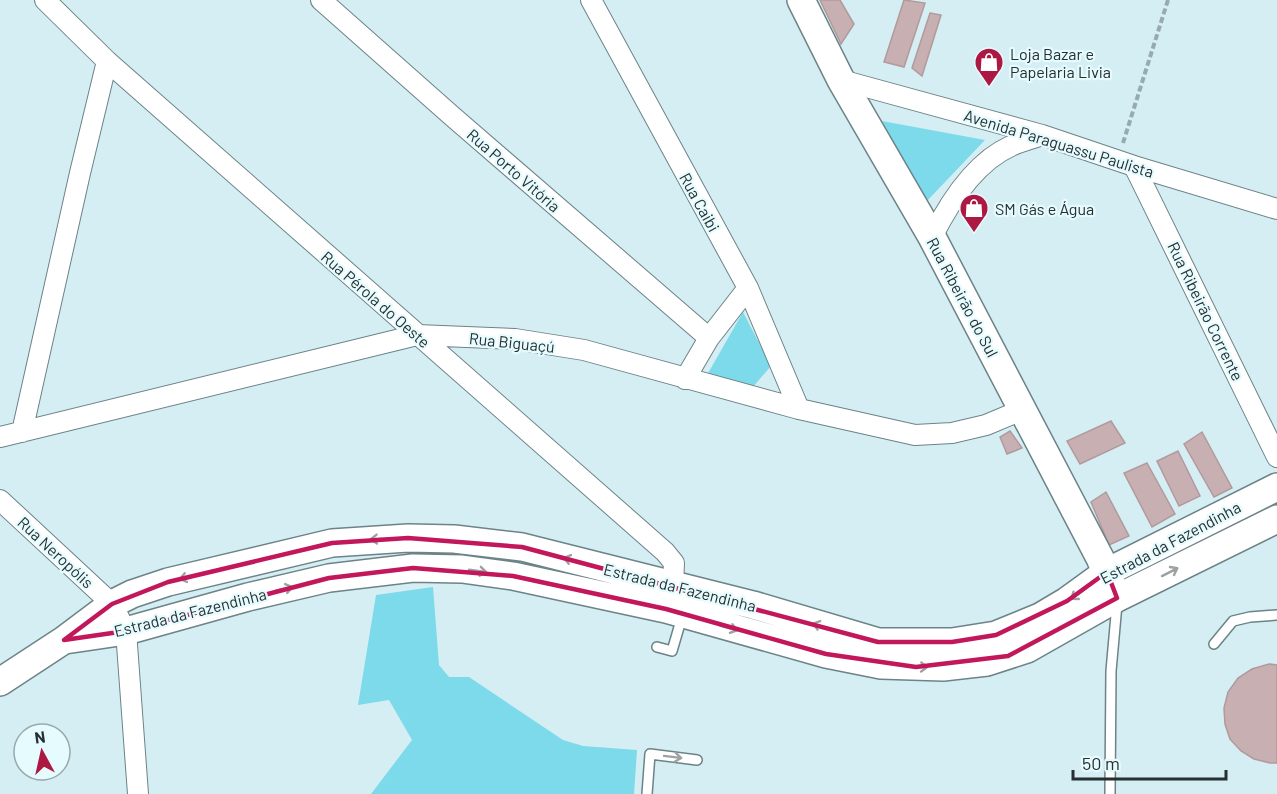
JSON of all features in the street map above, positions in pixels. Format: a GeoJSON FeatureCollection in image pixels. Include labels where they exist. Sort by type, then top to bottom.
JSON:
{"type":"FeatureCollection","features":[{"type":"Feature","properties":{"kind":"main road","name":"Rua Ribeirão do Sul"},"geometry":{"type":"LineString","coordinates":[[801,0],[841,80],[932,237],[1107,572],[1117,598]]}},
{"type":"Feature","properties":{"kind":"main road","name":"Estrada da Fazendinha"},"geometry":{"type":"LineString","coordinates":[[64,640],[126,631],[248,597],[329,578],[413,568],[462,569],[513,576],[674,603],[878,642],[952,642],[996,635],[1040,617],[1067,602],[1107,572],[1277,487]]}},
{"type":"Feature","properties":{"kind":"main road","name":"Estrada da Fazendinha"},"geometry":{"type":"LineString","coordinates":[[0,682],[64,640],[112,604],[132,594],[168,582],[321,546],[366,539],[408,538],[454,539],[522,547],[674,603],[826,654],[881,665],[942,667],[987,662],[1027,649],[1117,598],[1277,519]]}},
{"type":"Feature","properties":{"kind":"street","name":"Rua Pérola do Oeste"},"geometry":{"type":"LineString","coordinates":[[45,0],[107,61],[665,552],[674,563],[674,603]]}},
{"type":"Feature","properties":{"kind":"street","name":"Rua Porto Vitória"},"geometry":{"type":"LineString","coordinates":[[321,0],[709,338]]}},
{"type":"Feature","properties":{"kind":"street","name":"Rua Caibi"},"geometry":{"type":"LineString","coordinates":[[591,0],[748,288],[799,409]]}},
{"type":"Feature","properties":{"kind":"street"},"geometry":{"type":"LineString","coordinates":[[22,432],[107,61]]}},
{"type":"Feature","properties":{"kind":"street","name":"Avenida Paraguassu Paulista"},"geometry":{"type":"LineString","coordinates":[[841,80],[1042,135],[1277,209]]}},
{"type":"Feature","properties":{"kind":"street"},"geometry":{"type":"LineString","coordinates":[[932,237],[941,218],[984,164],[1010,146],[1042,135]]}},
{"type":"Feature","properties":{"kind":"street","name":"Rua Ribeirão Corrente"},"geometry":{"type":"LineString","coordinates":[[1126,163],[1277,457]]}},
{"type":"Feature","properties":{"kind":"street"},"geometry":{"type":"LineString","coordinates":[[685,379],[709,338],[748,288]]}},
{"type":"Feature","properties":{"kind":"street","name":"Rua Biguaçú"},"geometry":{"type":"LineString","coordinates":[[0,436],[417,335],[515,339],[584,350],[799,409],[915,435],[952,433],[986,425],[1022,410]]}},
{"type":"Feature","properties":{"kind":"street","name":"Rua Neropólis"},"geometry":{"type":"LineString","coordinates":[[0,500],[112,604],[126,631]]}},
{"type":"Feature","properties":{"kind":"street"},"geometry":{"type":"LineString","coordinates":[[126,631],[138,794]]}},
{"type":"Feature","properties":{"kind":"lane"},"geometry":{"type":"LineString","coordinates":[[1110,794],[1111,671],[1117,598]]}},
{"type":"Feature","properties":{"kind":"lane"},"geometry":{"type":"LineString","coordinates":[[657,647],[672,651],[674,603]]}},
{"type":"Feature","properties":{"kind":"lane"},"geometry":{"type":"LineString","coordinates":[[1214,644],[1233,621],[1277,615]]}},
{"type":"Feature","properties":{"kind":"lane"},"geometry":{"type":"LineString","coordinates":[[647,794],[650,754],[697,760]]}},
{"type":"Feature","properties":{"kind":"path"},"geometry":{"type":"LineString","coordinates":[[1126,163],[1168,0]]}},
{"type":"Feature","properties":{"kind":"highlighted area"},"geometry":{"type":"Polygon","coordinates":[[[408,538],[522,547],[878,642],[952,642],[996,635],[1067,601],[1107,572],[1117,598],[1008,656],[916,667],[826,654],[666,609],[513,576],[413,568],[329,578],[126,631],[64,640],[112,604],[168,582],[332,543],[408,538]]]}},
{"type":"Feature","properties":{"kind":"shaded area"},"geometry":{"type":"Polygon","coordinates":[[[882,121],[985,140],[926,202],[882,121]]]}},
{"type":"Feature","properties":{"kind":"shaded area"},"geometry":{"type":"Polygon","coordinates":[[[743,312],[771,366],[752,388],[707,375],[743,312]]]}},
{"type":"Feature","properties":{"kind":"shaded area"},"geometry":{"type":"Polygon","coordinates":[[[433,587],[439,665],[449,677],[469,677],[563,740],[583,746],[637,750],[634,794],[371,794],[412,740],[389,700],[358,705],[376,595],[433,587]]]}},
{"type":"Feature","properties":{"kind":"building"},"geometry":{"type":"Polygon","coordinates":[[[820,0],[840,0],[854,24],[841,44],[820,0]]]}},
{"type":"Feature","properties":{"kind":"building"},"geometry":{"type":"Polygon","coordinates":[[[904,0],[925,3],[904,67],[884,62],[904,0]]]}},
{"type":"Feature","properties":{"kind":"building"},"geometry":{"type":"Polygon","coordinates":[[[930,13],[941,15],[922,76],[912,68],[930,13]]]}},
{"type":"Feature","properties":{"kind":"building"},"geometry":{"type":"Polygon","coordinates":[[[1111,421],[1125,443],[1080,464],[1067,441],[1111,421]]]}},
{"type":"Feature","properties":{"kind":"building"},"geometry":{"type":"Polygon","coordinates":[[[1010,431],[1022,448],[1007,454],[1000,437],[1010,431]]]}},
{"type":"Feature","properties":{"kind":"building"},"geometry":{"type":"Polygon","coordinates":[[[1202,432],[1232,488],[1214,497],[1184,444],[1202,432]]]}},
{"type":"Feature","properties":{"kind":"building"},"geometry":{"type":"Polygon","coordinates":[[[1178,451],[1200,496],[1179,506],[1157,461],[1178,451]]]}},
{"type":"Feature","properties":{"kind":"building"},"geometry":{"type":"Polygon","coordinates":[[[1147,463],[1175,514],[1152,527],[1124,473],[1147,463]]]}},
{"type":"Feature","properties":{"kind":"building"},"geometry":{"type":"Polygon","coordinates":[[[1106,492],[1129,536],[1109,545],[1091,502],[1106,492]]]}},
{"type":"Feature","properties":{"kind":"building"},"geometry":{"type":"Polygon","coordinates":[[[1269,664],[1277,665],[1277,763],[1254,759],[1241,751],[1230,739],[1225,724],[1224,708],[1228,692],[1238,678],[1252,669],[1269,664]]]}},
{"type":"Feature","properties":{"kind":"place","name":"Loja Bazar e Papelaria Livia"},"geometry":{"type":"Point","coordinates":[989,88]}},
{"type":"Feature","properties":{"kind":"place","name":"SM Gás e Água"},"geometry":{"type":"Point","coordinates":[974,234]}}]}
